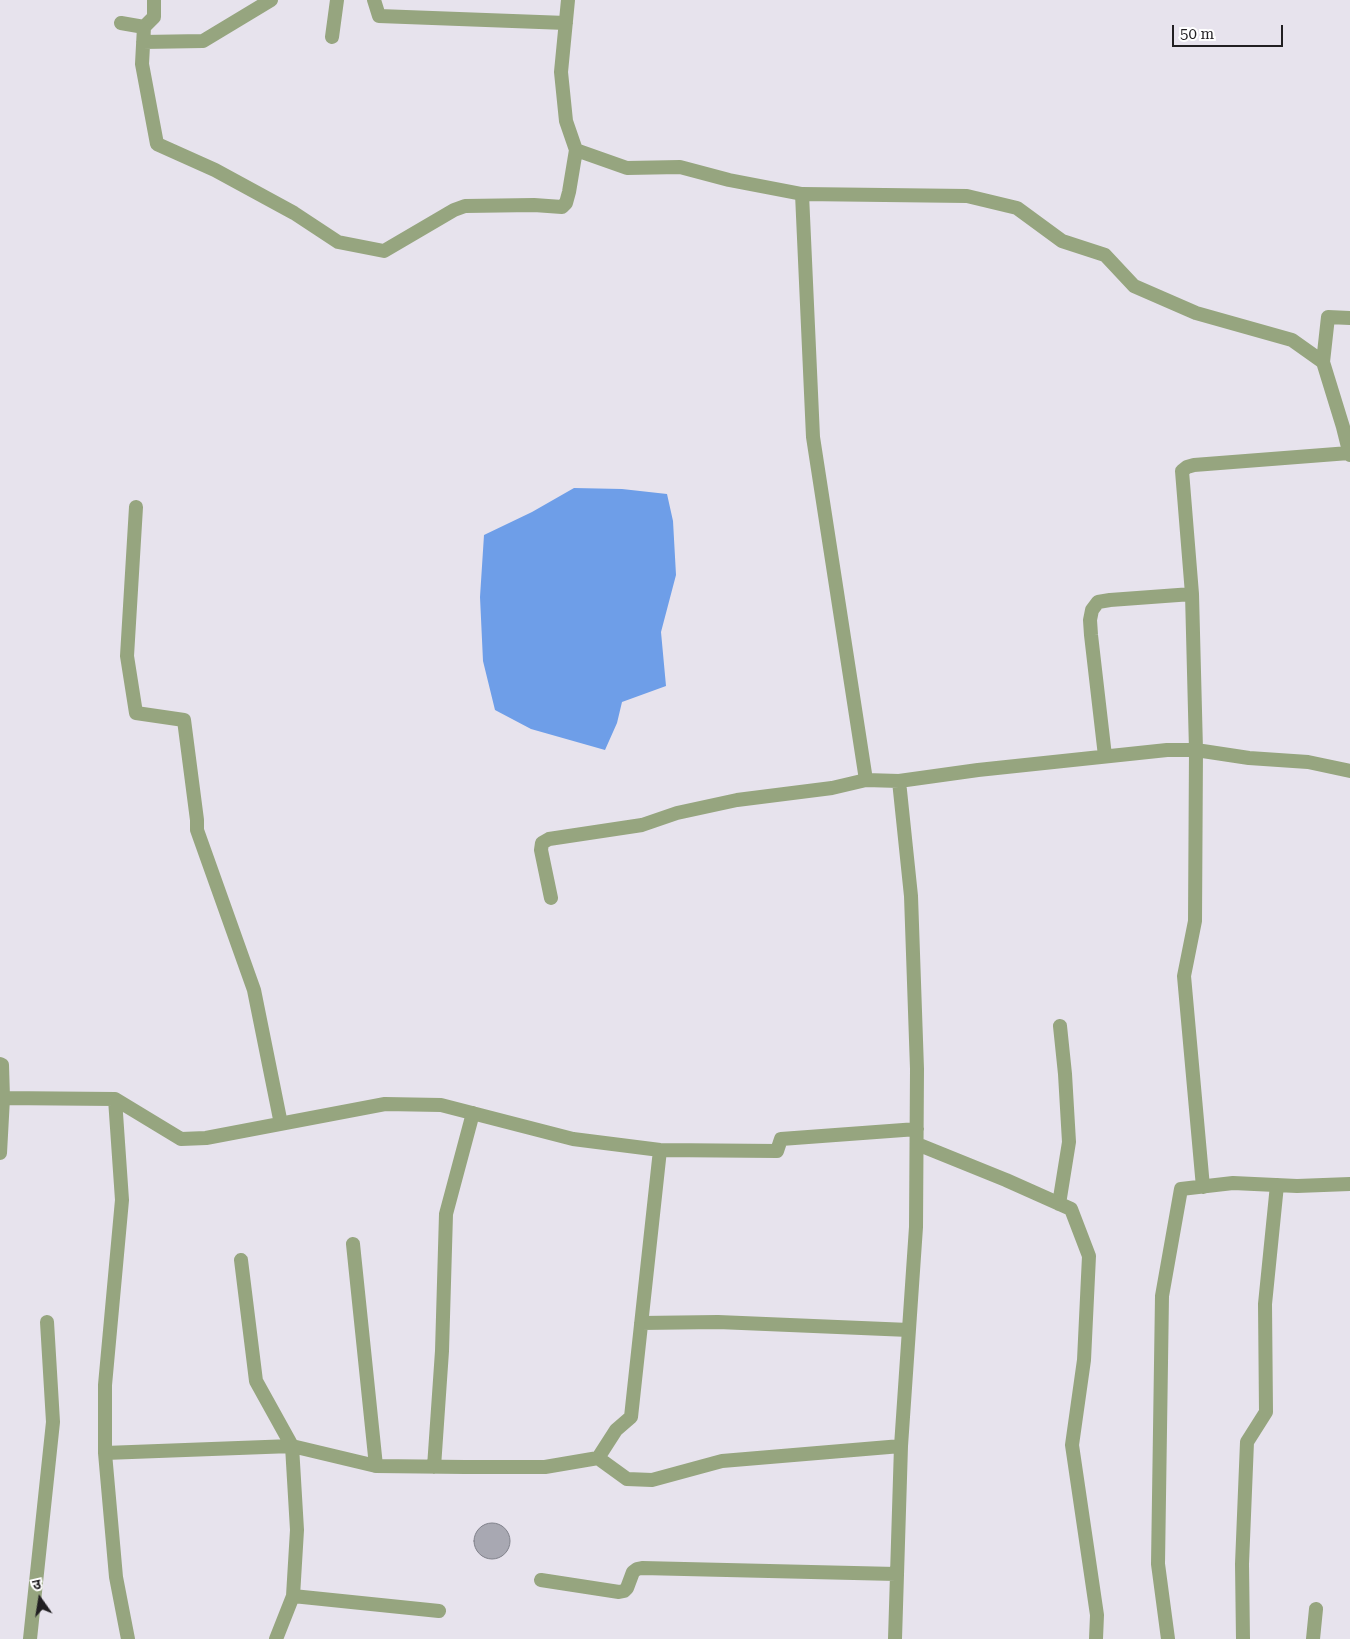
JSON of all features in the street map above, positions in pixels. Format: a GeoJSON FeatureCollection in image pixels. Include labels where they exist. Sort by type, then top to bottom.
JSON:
{"type":"FeatureCollection","features":[{"type":"Feature","properties":{"kind":"street"},"geometry":{"type":"LineString","coordinates":[[154,0],[154,17],[144,27],[142,64],[157,144],[214,170],[294,213],[338,242],[384,251],[454,210],[465,206],[534,204],[562,207],[566,203],[576,150],[566,121],[561,72],[568,0]]}},
{"type":"Feature","properties":{"kind":"street"},"geometry":{"type":"LineString","coordinates":[[143,42],[203,41],[272,0]]}},
{"type":"Feature","properties":{"kind":"street"},"geometry":{"type":"LineString","coordinates":[[332,37],[337,0]]}},
{"type":"Feature","properties":{"kind":"street"},"geometry":{"type":"LineString","coordinates":[[374,0],[379,16],[566,22]]}},
{"type":"Feature","properties":{"kind":"street"},"geometry":{"type":"LineString","coordinates":[[121,23],[144,27]]}},
{"type":"Feature","properties":{"kind":"street"},"geometry":{"type":"LineString","coordinates":[[576,150],[627,168],[680,167],[729,180],[802,194],[967,196],[1017,208],[1062,241],[1105,254],[1134,286],[1196,313],[1292,340],[1323,362]]}},
{"type":"Feature","properties":{"kind":"street"},"geometry":{"type":"LineString","coordinates":[[802,194],[813,438],[866,780]]}},
{"type":"Feature","properties":{"kind":"street"},"geometry":{"type":"LineString","coordinates":[[1203,1187],[1184,976],[1195,922],[1196,750],[1192,594],[1182,471],[1187,467],[1194,466],[1350,454],[1323,362],[1328,317],[1350,318]]}},
{"type":"Feature","properties":{"kind":"street"},"geometry":{"type":"LineString","coordinates":[[136,507],[127,656],[136,713],[184,720],[197,830],[254,990],[281,1124]]}},
{"type":"Feature","properties":{"kind":"street"},"geometry":{"type":"LineString","coordinates":[[1105,756],[1091,635],[1090,620],[1092,610],[1098,602],[1110,600],[1192,594]]}},
{"type":"Feature","properties":{"kind":"street"},"geometry":{"type":"LineString","coordinates":[[550,898],[541,850],[542,843],[549,839],[642,825],[677,813],[710,805],[832,788],[866,780],[899,781],[978,770],[1151,751],[1196,750],[1249,758],[1308,762],[1350,771]]}},
{"type":"Feature","properties":{"kind":"street"},"geometry":{"type":"LineString","coordinates":[[895,1639],[901,1446],[916,1227],[917,1144],[917,1068],[911,896],[899,781]]}},
{"type":"Feature","properties":{"kind":"street"},"geometry":{"type":"LineString","coordinates":[[1059,1204],[1069,1142],[1060,1026]]}},
{"type":"Feature","properties":{"kind":"street"},"geometry":{"type":"LineString","coordinates":[[0,1064],[2,1065],[0,1154]]}},
{"type":"Feature","properties":{"kind":"street"},"geometry":{"type":"LineString","coordinates":[[1,1098],[115,1099],[181,1139],[206,1138],[385,1104],[441,1105],[573,1139],[660,1150],[777,1151],[782,1138],[917,1130]]}},
{"type":"Feature","properties":{"kind":"street"},"geometry":{"type":"LineString","coordinates":[[115,1099],[122,1200],[105,1385],[105,1452],[116,1577],[128,1639]]}},
{"type":"Feature","properties":{"kind":"street"},"geometry":{"type":"LineString","coordinates":[[434,1467],[442,1351],[446,1214],[473,1113]]}},
{"type":"Feature","properties":{"kind":"street"},"geometry":{"type":"LineString","coordinates":[[917,1144],[1006,1180],[1070,1209],[1090,1256],[1084,1360],[1072,1446],[1097,1615],[1096,1639]]}},
{"type":"Feature","properties":{"kind":"street"},"geometry":{"type":"LineString","coordinates":[[598,1458],[616,1430],[630,1417],[660,1150]]}},
{"type":"Feature","properties":{"kind":"street"},"geometry":{"type":"LineString","coordinates":[[1168,1639],[1158,1564],[1162,1296],[1181,1189],[1233,1183],[1298,1186],[1350,1184]]}},
{"type":"Feature","properties":{"kind":"street"},"geometry":{"type":"LineString","coordinates":[[1243,1639],[1242,1564],[1248,1442],[1266,1412],[1265,1304],[1277,1185]]}},
{"type":"Feature","properties":{"kind":"street"},"geometry":{"type":"LineString","coordinates":[[352,1244],[376,1466]]}},
{"type":"Feature","properties":{"kind":"street"},"geometry":{"type":"LineString","coordinates":[[242,1260],[256,1382],[292,1446],[297,1530],[293,1596],[276,1639]]}},
{"type":"Feature","properties":{"kind":"street"},"geometry":{"type":"LineString","coordinates":[[30,1639],[52,1422],[47,1322]]}},
{"type":"Feature","properties":{"kind":"street"},"geometry":{"type":"LineString","coordinates":[[641,1323],[718,1322],[910,1330]]}},
{"type":"Feature","properties":{"kind":"street"},"geometry":{"type":"LineString","coordinates":[[105,1452],[292,1446],[376,1466],[434,1467],[545,1467],[598,1458],[627,1479],[652,1480],[722,1462],[901,1446]]}},
{"type":"Feature","properties":{"kind":"street"},"geometry":{"type":"LineString","coordinates":[[541,1580],[619,1592],[627,1588],[633,1572],[642,1568],[896,1574]]}},
{"type":"Feature","properties":{"kind":"street"},"geometry":{"type":"LineString","coordinates":[[293,1596],[439,1611]]}},
{"type":"Feature","properties":{"kind":"street"},"geometry":{"type":"LineString","coordinates":[[1313,1639],[1316,1609]]}},
{"type":"Feature","properties":{"kind":"water"},"geometry":{"type":"Polygon","coordinates":[[[574,488],[622,489],[667,494],[673,521],[676,575],[661,632],[666,686],[622,702],[617,723],[605,750],[531,729],[495,710],[483,661],[480,597],[484,535],[532,512],[574,488]]]}},
{"type":"Feature","properties":{"kind":"building"},"geometry":{"type":"Polygon","coordinates":[[[492,1523],[499,1524],[505,1528],[509,1534],[509,1548],[505,1554],[499,1558],[492,1559],[485,1558],[479,1554],[475,1548],[474,1541],[475,1534],[479,1528],[485,1524],[492,1523]]]}}]}
